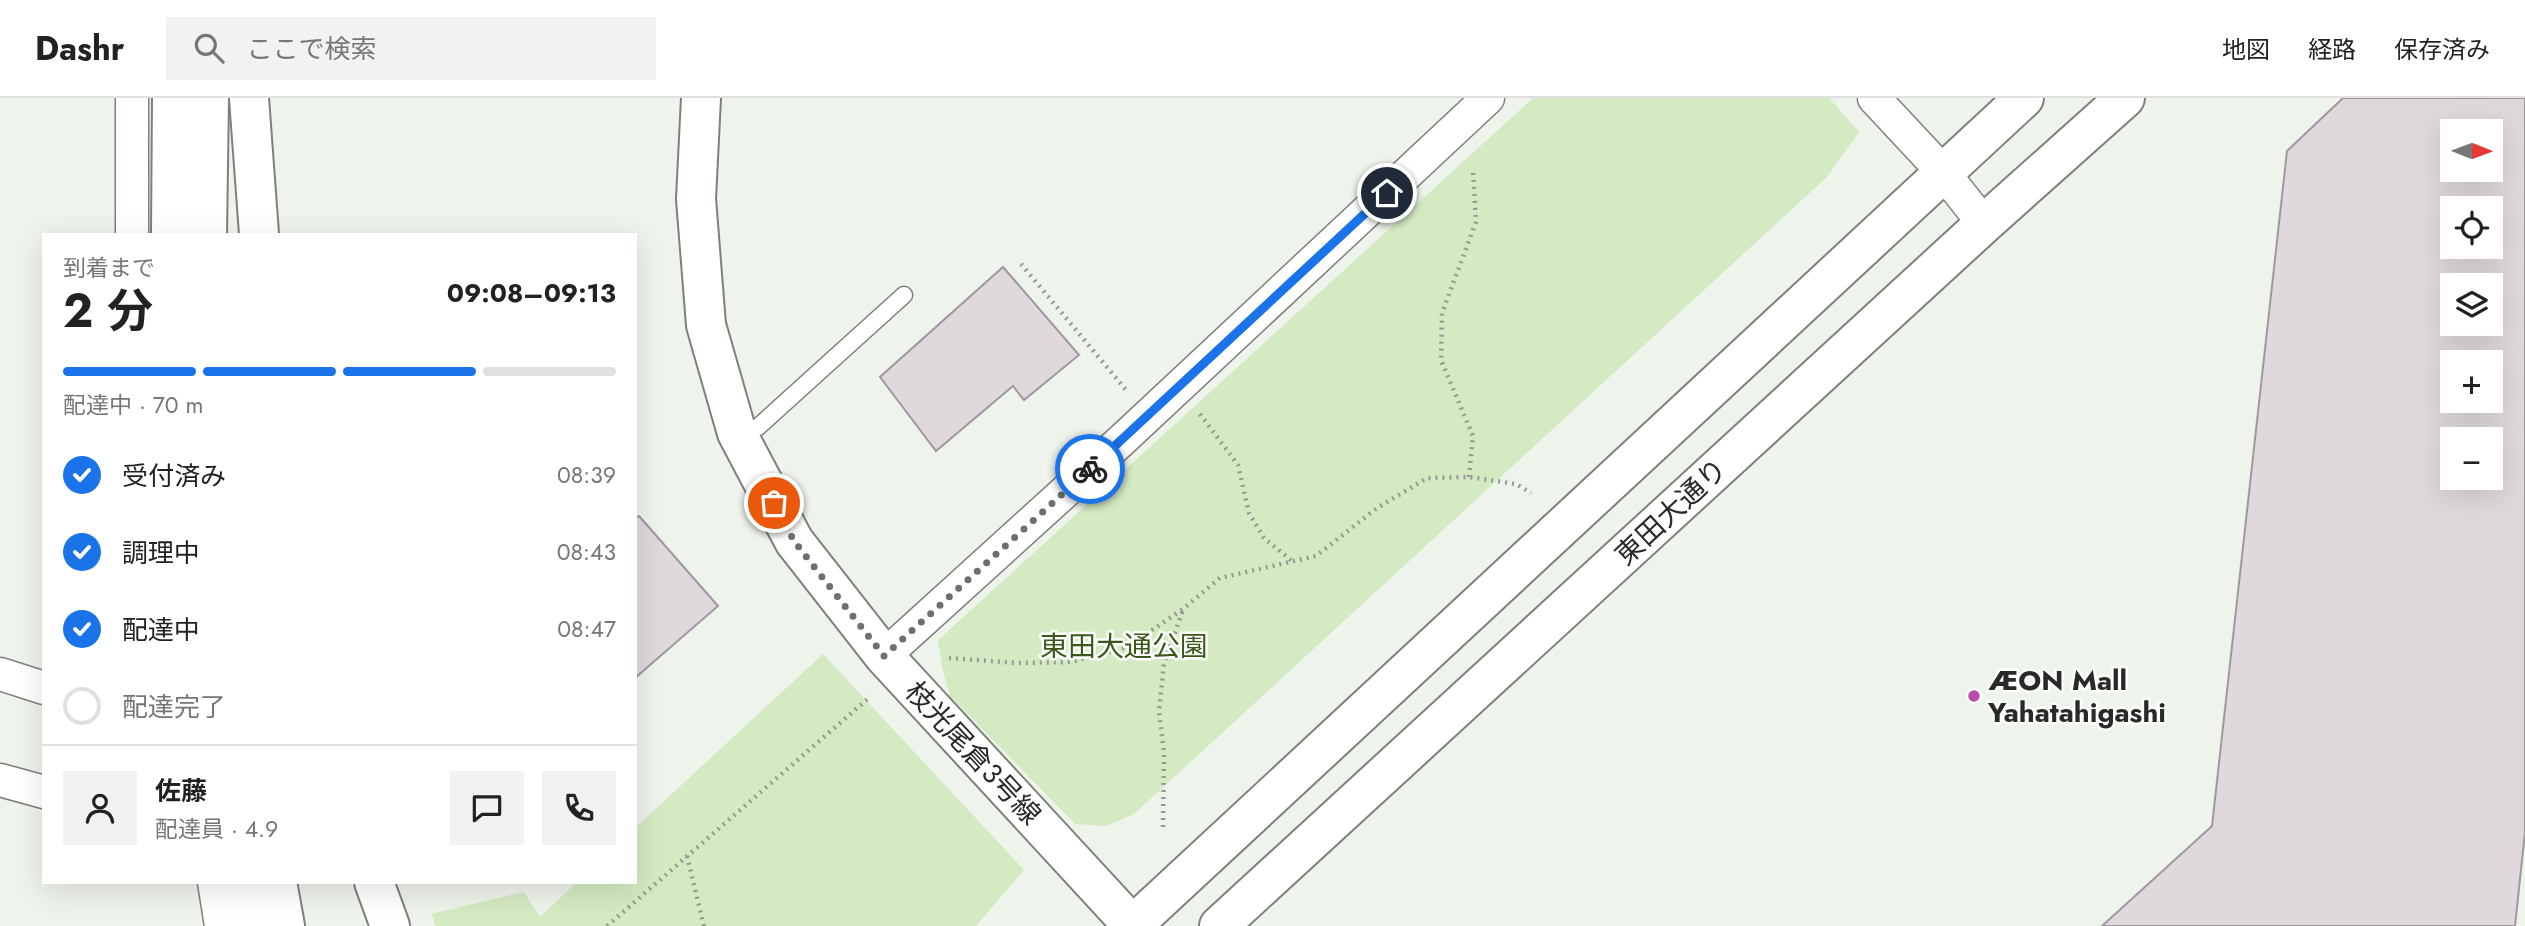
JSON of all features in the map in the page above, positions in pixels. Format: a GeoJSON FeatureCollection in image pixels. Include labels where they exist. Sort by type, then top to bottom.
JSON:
{"type":"FeatureCollection","features":[{"type":"Feature","properties":{"kind":"main road"},"geometry":{"type":"LineString","coordinates":[[171,233],[172,98]]}},
{"type":"Feature","properties":{"kind":"main road"},"geometry":{"type":"LineString","coordinates":[[207,233],[209,98]]}},
{"type":"Feature","properties":{"kind":"main road"},"geometry":{"type":"LineString","coordinates":[[249,98],[259,233]]}},
{"type":"Feature","properties":{"kind":"main road","name":"枝光尾倉3号線"},"geometry":{"type":"LineString","coordinates":[[701,98],[696,199],[706,325],[737,433],[794,541],[882,672],[1132,926]]}},
{"type":"Feature","properties":{"kind":"main road"},"geometry":{"type":"LineString","coordinates":[[1132,926],[2024,98]]}},
{"type":"Feature","properties":{"kind":"main road","name":"東田大通り"},"geometry":{"type":"LineString","coordinates":[[1219,926],[1984,224],[2125,98]]}},
{"type":"Feature","properties":{"kind":"main road"},"geometry":{"type":"LineString","coordinates":[[241,884],[249,926]]}},
{"type":"Feature","properties":{"kind":"main road"},"geometry":{"type":"LineString","coordinates":[[277,884],[285,926]]}},
{"type":"Feature","properties":{"kind":"main road"},"geometry":{"type":"LineString","coordinates":[[375,884],[390,926]]}},
{"type":"Feature","properties":{"kind":"street"},"geometry":{"type":"LineString","coordinates":[[132,98],[132,233]]}},
{"type":"Feature","properties":{"kind":"street"},"geometry":{"type":"LineString","coordinates":[[882,672],[1122,440],[1488,98]]}},
{"type":"Feature","properties":{"kind":"street"},"geometry":{"type":"LineString","coordinates":[[1874,98],[1943,173],[1984,224]]}},
{"type":"Feature","properties":{"kind":"street"},"geometry":{"type":"LineString","coordinates":[[0,674],[42,687]]}},
{"type":"Feature","properties":{"kind":"street"},"geometry":{"type":"LineString","coordinates":[[0,780],[42,791]]}},
{"type":"Feature","properties":{"kind":"street"},"geometry":{"type":"LineString","coordinates":[[214,884],[221,926]]}},
{"type":"Feature","properties":{"kind":"lane"},"geometry":{"type":"LineString","coordinates":[[737,433],[758,427],[904,295]]}},
{"type":"Feature","properties":{"kind":"path"},"geometry":{"type":"LineString","coordinates":[[1469,477],[1473,436],[1441,360],[1442,313],[1476,222],[1473,170]]}},
{"type":"Feature","properties":{"kind":"path"},"geometry":{"type":"LineString","coordinates":[[1021,264],[1132,396]]}},
{"type":"Feature","properties":{"kind":"path"},"geometry":{"type":"LineString","coordinates":[[1200,414],[1238,465],[1249,513],[1264,538],[1292,562]]}},
{"type":"Feature","properties":{"kind":"path"},"geometry":{"type":"LineString","coordinates":[[950,658],[1018,663],[1071,662],[1127,647],[1183,609],[1220,578],[1316,556],[1377,508],[1427,478],[1469,477],[1516,484],[1531,493]]}},
{"type":"Feature","properties":{"kind":"path"},"geometry":{"type":"LineString","coordinates":[[1163,827],[1164,752],[1159,712],[1164,663],[1183,609]]}},
{"type":"Feature","properties":{"kind":"path"},"geometry":{"type":"LineString","coordinates":[[607,926],[687,856],[882,672]]}},
{"type":"Feature","properties":{"kind":"path"},"geometry":{"type":"LineString","coordinates":[[687,856],[704,926]]}},
{"type":"Feature","properties":{"kind":"green space","name":"東田大通公園"},"geometry":{"type":"Polygon","coordinates":[[[1533,98],[1829,98],[1859,132],[1827,177],[1134,814],[1106,826],[1075,824],[950,696],[938,640],[1533,98]]]}},
{"type":"Feature","properties":{"kind":"green space"},"geometry":{"type":"Polygon","coordinates":[[[823,654],[1024,870],[976,926],[436,926],[431,914],[524,892],[540,917],[575,884],[637,884],[637,826],[823,654]]]}},
{"type":"Feature","properties":{"kind":"building"},"geometry":{"type":"Polygon","coordinates":[[[2343,98],[2525,98],[2525,832],[2515,926],[2102,926],[2212,826],[2287,151],[2343,98]]]}},
{"type":"Feature","properties":{"kind":"building"},"geometry":{"type":"Polygon","coordinates":[[[1003,267],[1079,355],[1024,400],[1013,386],[936,451],[880,377],[1003,267]]]}},
{"type":"Feature","properties":{"kind":"building"},"geometry":{"type":"Polygon","coordinates":[[[639,516],[718,606],[637,676],[639,516]]]}},
{"type":"Feature","properties":{"kind":"way so far"},"geometry":{"type":"LineString","coordinates":[[774,503],[794,541],[884,656],[1090,469]]}},
{"type":"Feature","properties":{"kind":"place","name":"ÆON Mall Yahatahigashi"},"geometry":{"type":"Point","coordinates":[1974,696]}},
{"type":"Feature","properties":{"kind":"route"},"geometry":{"type":"LineString","coordinates":[[1090,469],[1387,193]]}}]}
